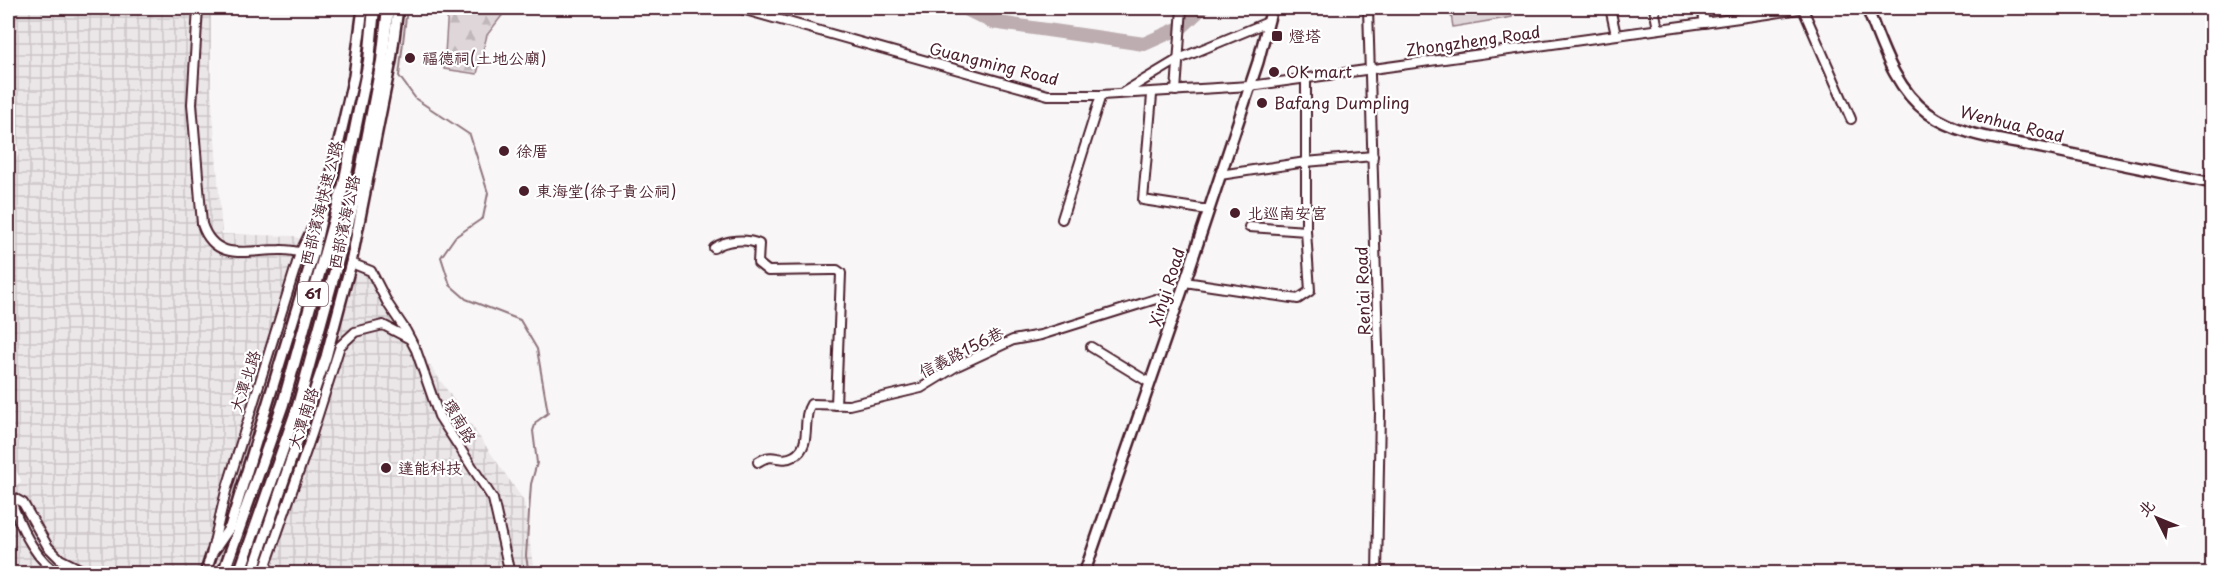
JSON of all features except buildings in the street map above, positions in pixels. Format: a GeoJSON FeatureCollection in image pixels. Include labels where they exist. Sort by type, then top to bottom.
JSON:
{"type":"FeatureCollection","features":[{"type":"Feature","properties":{"kind":"highway","name":"西部濱海快速公路"},"geometry":{"type":"LineString","coordinates":[[223,573],[283,405],[344,184],[369,61],[374,8]]}},
{"type":"Feature","properties":{"kind":"highway","name":"西部濱海快速公路"},"geometry":{"type":"LineString","coordinates":[[238,573],[298,406],[358,187],[382,61],[388,8]]}},
{"type":"Feature","properties":{"kind":"main road","name":"西部濱海公路"},"geometry":{"type":"LineString","coordinates":[[212,553],[230,527],[313,255],[354,76],[363,8]]}},
{"type":"Feature","properties":{"kind":"main road","name":"西部濱海公路"},"geometry":{"type":"LineString","coordinates":[[252,573],[326,357],[351,263],[391,61],[398,8]]}},
{"type":"Feature","properties":{"kind":"main road","name":"Xinyi Road"},"geometry":{"type":"LineString","coordinates":[[1084,573],[1185,282],[1250,86],[1272,8]]}},
{"type":"Feature","properties":{"kind":"main road","name":"Wenhua Road"},"geometry":{"type":"LineString","coordinates":[[1867,8],[1896,78],[1910,96],[1928,113],[1954,127],[2010,142],[2212,183]]}},
{"type":"Feature","properties":{"kind":"main road","name":"大潭北路"},"geometry":{"type":"LineString","coordinates":[[205,573],[212,553]]}},
{"type":"Feature","properties":{"kind":"street"},"geometry":{"type":"LineString","coordinates":[[198,8],[192,104],[202,224],[206,234],[213,243],[235,252],[281,249],[313,255]]}},
{"type":"Feature","properties":{"kind":"street","name":"Guangming Road"},"geometry":{"type":"LineString","coordinates":[[738,8],[1048,95],[1101,95],[1250,86]]}},
{"type":"Feature","properties":{"kind":"street","name":"Ren'ai Road"},"geometry":{"type":"LineString","coordinates":[[1368,8],[1380,412],[1377,573]]}},
{"type":"Feature","properties":{"kind":"street"},"geometry":{"type":"LineString","coordinates":[[1610,8],[1616,35]]}},
{"type":"Feature","properties":{"kind":"street"},"geometry":{"type":"LineString","coordinates":[[1654,8],[1658,29]]}},
{"type":"Feature","properties":{"kind":"street"},"geometry":{"type":"LineString","coordinates":[[1702,8],[1705,23]]}},
{"type":"Feature","properties":{"kind":"street"},"geometry":{"type":"LineString","coordinates":[[1805,8],[1851,119]]}},
{"type":"Feature","properties":{"kind":"street","name":"Zhongzheng Road"},"geometry":{"type":"LineString","coordinates":[[1250,86],[1705,23],[1768,11],[1805,8]]}},
{"type":"Feature","properties":{"kind":"street"},"geometry":{"type":"LineString","coordinates":[[1176,91],[1182,9]]}},
{"type":"Feature","properties":{"kind":"street"},"geometry":{"type":"LineString","coordinates":[[1123,93],[1179,59],[1268,22]]}},
{"type":"Feature","properties":{"kind":"street"},"geometry":{"type":"LineString","coordinates":[[1185,282],[1298,299],[1311,291],[1306,231],[1306,78]]}},
{"type":"Feature","properties":{"kind":"street"},"geometry":{"type":"LineString","coordinates":[[1062,219],[1101,95]]}},
{"type":"Feature","properties":{"kind":"street"},"geometry":{"type":"LineString","coordinates":[[1152,95],[1143,200],[1208,210]]}},
{"type":"Feature","properties":{"kind":"street"},"geometry":{"type":"LineString","coordinates":[[1220,175],[1306,162],[1373,156]]}},
{"type":"Feature","properties":{"kind":"street","name":"大潭北路"},"geometry":{"type":"LineString","coordinates":[[212,553],[226,491],[300,253],[325,202]]}},
{"type":"Feature","properties":{"kind":"street"},"geometry":{"type":"LineString","coordinates":[[1249,227],[1306,231]]}},
{"type":"Feature","properties":{"kind":"street"},"geometry":{"type":"LineString","coordinates":[[714,248],[722,243],[754,241],[759,244],[758,263],[768,271],[837,270],[841,273],[836,405]]}},
{"type":"Feature","properties":{"kind":"street","name":"環南路"},"geometry":{"type":"LineString","coordinates":[[351,263],[371,271],[388,304],[411,339],[439,416],[493,499],[510,573]]}},
{"type":"Feature","properties":{"kind":"street","name":"信義路156巷"},"geometry":{"type":"LineString","coordinates":[[758,462],[771,456],[786,459],[800,453],[804,445],[810,406],[814,404],[836,405],[876,400],[921,388],[957,366],[1013,340],[1041,335],[1156,299],[1177,306]]}},
{"type":"Feature","properties":{"kind":"street","name":"大潭南路"},"geometry":{"type":"LineString","coordinates":[[263,573],[340,346],[355,332],[383,325],[411,339]]}},
{"type":"Feature","properties":{"kind":"street"},"geometry":{"type":"LineString","coordinates":[[1090,347],[1150,383]]}},
{"type":"Feature","properties":{"kind":"street"},"geometry":{"type":"LineString","coordinates":[[8,495],[34,548],[44,562],[60,573]]}},
{"type":"Feature","properties":{"kind":"street"},"geometry":{"type":"LineString","coordinates":[[8,495],[23,503],[48,548],[60,560],[90,573]]}},
{"type":"Feature","properties":{"kind":"shaded area"},"geometry":{"type":"Polygon","coordinates":[[[15,8],[211,8],[211,88],[222,234],[294,236],[368,276],[524,501],[534,573],[8,573],[8,489],[22,482],[8,455],[8,183],[19,152],[8,73],[8,34],[15,8]]]}},
{"type":"Feature","properties":{"kind":"green space"},"geometry":{"type":"Polygon","coordinates":[[[448,8],[542,8],[541,10],[507,9],[487,35],[477,74],[444,69],[448,8]]]}},
{"type":"Feature","properties":{"kind":"green space"},"geometry":{"type":"Polygon","coordinates":[[[1450,8],[1512,8],[1512,17],[1453,27],[1450,8]]]}},
{"type":"Feature","properties":{"kind":"waterway"},"geometry":{"type":"LineString","coordinates":[[407,8],[399,76],[416,99],[470,135],[488,193],[483,218],[455,237],[441,257],[450,285],[466,299],[520,320],[537,349],[548,413],[536,422],[533,431],[537,463],[531,484],[526,556],[529,574]]}},
{"type":"Feature","properties":{"kind":"waterway"},"geometry":{"type":"LineString","coordinates":[[964,8],[992,22],[1144,44],[1182,27],[1202,8]]}},
{"type":"Feature","properties":{"kind":"tunnel"},"geometry":{"type":"LineString","coordinates":[[313,255],[351,263]]}},
{"type":"Feature","properties":{"kind":"place","name":"燈塔"},"geometry":{"type":"Point","coordinates":[1277,36]}},
{"type":"Feature","properties":{"kind":"place","name":"福德祠(土地公廟)"},"geometry":{"type":"Point","coordinates":[410,58]}},
{"type":"Feature","properties":{"kind":"place","name":"OK mart"},"geometry":{"type":"Point","coordinates":[1274,72]}},
{"type":"Feature","properties":{"kind":"place","name":"Bafang Dumpling"},"geometry":{"type":"Point","coordinates":[1262,103]}},
{"type":"Feature","properties":{"kind":"place","name":"徐厝"},"geometry":{"type":"Point","coordinates":[504,151]}},
{"type":"Feature","properties":{"kind":"place","name":"東海堂(徐子貴公祠)"},"geometry":{"type":"Point","coordinates":[524,191]}},
{"type":"Feature","properties":{"kind":"place","name":"北巡南安宮"},"geometry":{"type":"Point","coordinates":[1235,213]}},
{"type":"Feature","properties":{"kind":"place","name":"達能科技"},"geometry":{"type":"Point","coordinates":[386,468]}}]}
